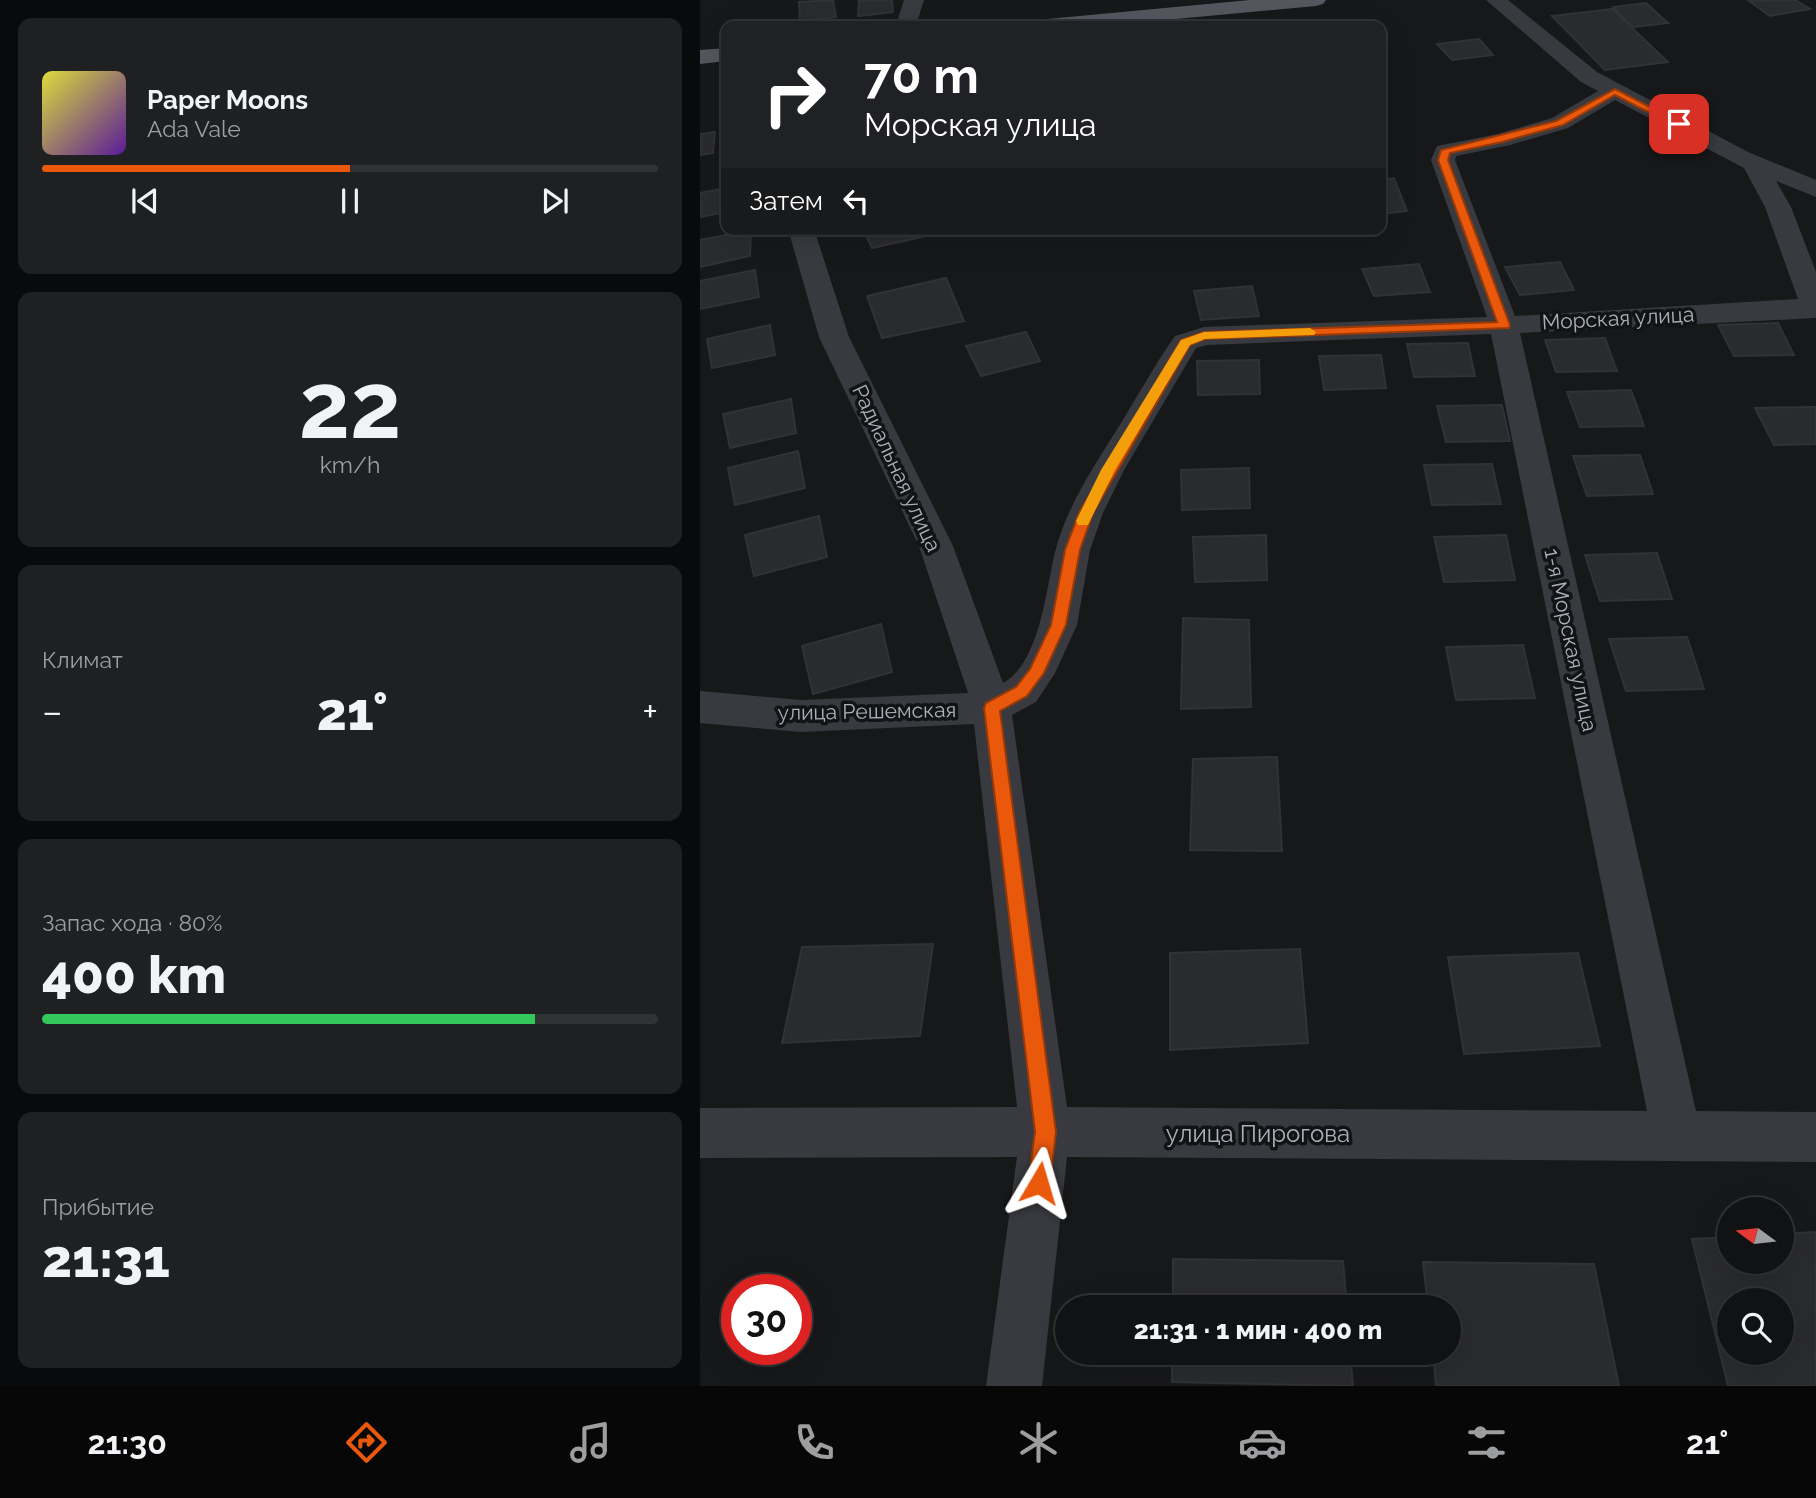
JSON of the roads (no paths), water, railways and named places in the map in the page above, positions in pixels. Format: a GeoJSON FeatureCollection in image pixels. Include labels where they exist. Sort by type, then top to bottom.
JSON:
{"type":"FeatureCollection","features":[{"type":"Feature","properties":{"kind":"main road"},"geometry":{"type":"LineString","coordinates":[[1091,21],[1316,0]]}},
{"type":"Feature","properties":{"kind":"main road"},"geometry":{"type":"LineString","coordinates":[[700,57],[721,55]]}},
{"type":"Feature","properties":{"kind":"street"},"geometry":{"type":"LineString","coordinates":[[909,21],[914,0]]}},
{"type":"Feature","properties":{"kind":"street"},"geometry":{"type":"LineString","coordinates":[[1496,0],[1589,77],[1754,163],[1816,189]]}},
{"type":"Feature","properties":{"kind":"street","name":"1-я Морская улица"},"geometry":{"type":"LineString","coordinates":[[1615,91],[1560,123],[1502,139],[1446,150],[1443,160],[1504,325],[1677,1136]]}},
{"type":"Feature","properties":{"kind":"street"},"geometry":{"type":"LineString","coordinates":[[1754,163],[1778,207],[1816,308]]}},
{"type":"Feature","properties":{"kind":"street","name":"Радиальная улица"},"geometry":{"type":"LineString","coordinates":[[803,235],[834,337],[936,546],[992,708]]}},
{"type":"Feature","properties":{"kind":"street","name":"Морская улица"},"geometry":{"type":"LineString","coordinates":[[992,708],[1021,691],[1036,673],[1059,625],[1073,550],[1086,513],[1115,458],[1185,342],[1204,336],[1504,325],[1816,308]]}},
{"type":"Feature","properties":{"kind":"street","name":"улица Решемская"},"geometry":{"type":"LineString","coordinates":[[700,707],[801,716],[992,708]]}},
{"type":"Feature","properties":{"kind":"street"},"geometry":{"type":"LineString","coordinates":[[992,708],[1045,1132],[1014,1386]]}},
{"type":"Feature","properties":{"kind":"street","name":"улица Пирогова"},"geometry":{"type":"LineString","coordinates":[[700,1133],[1045,1132],[1816,1138]]}}]}
